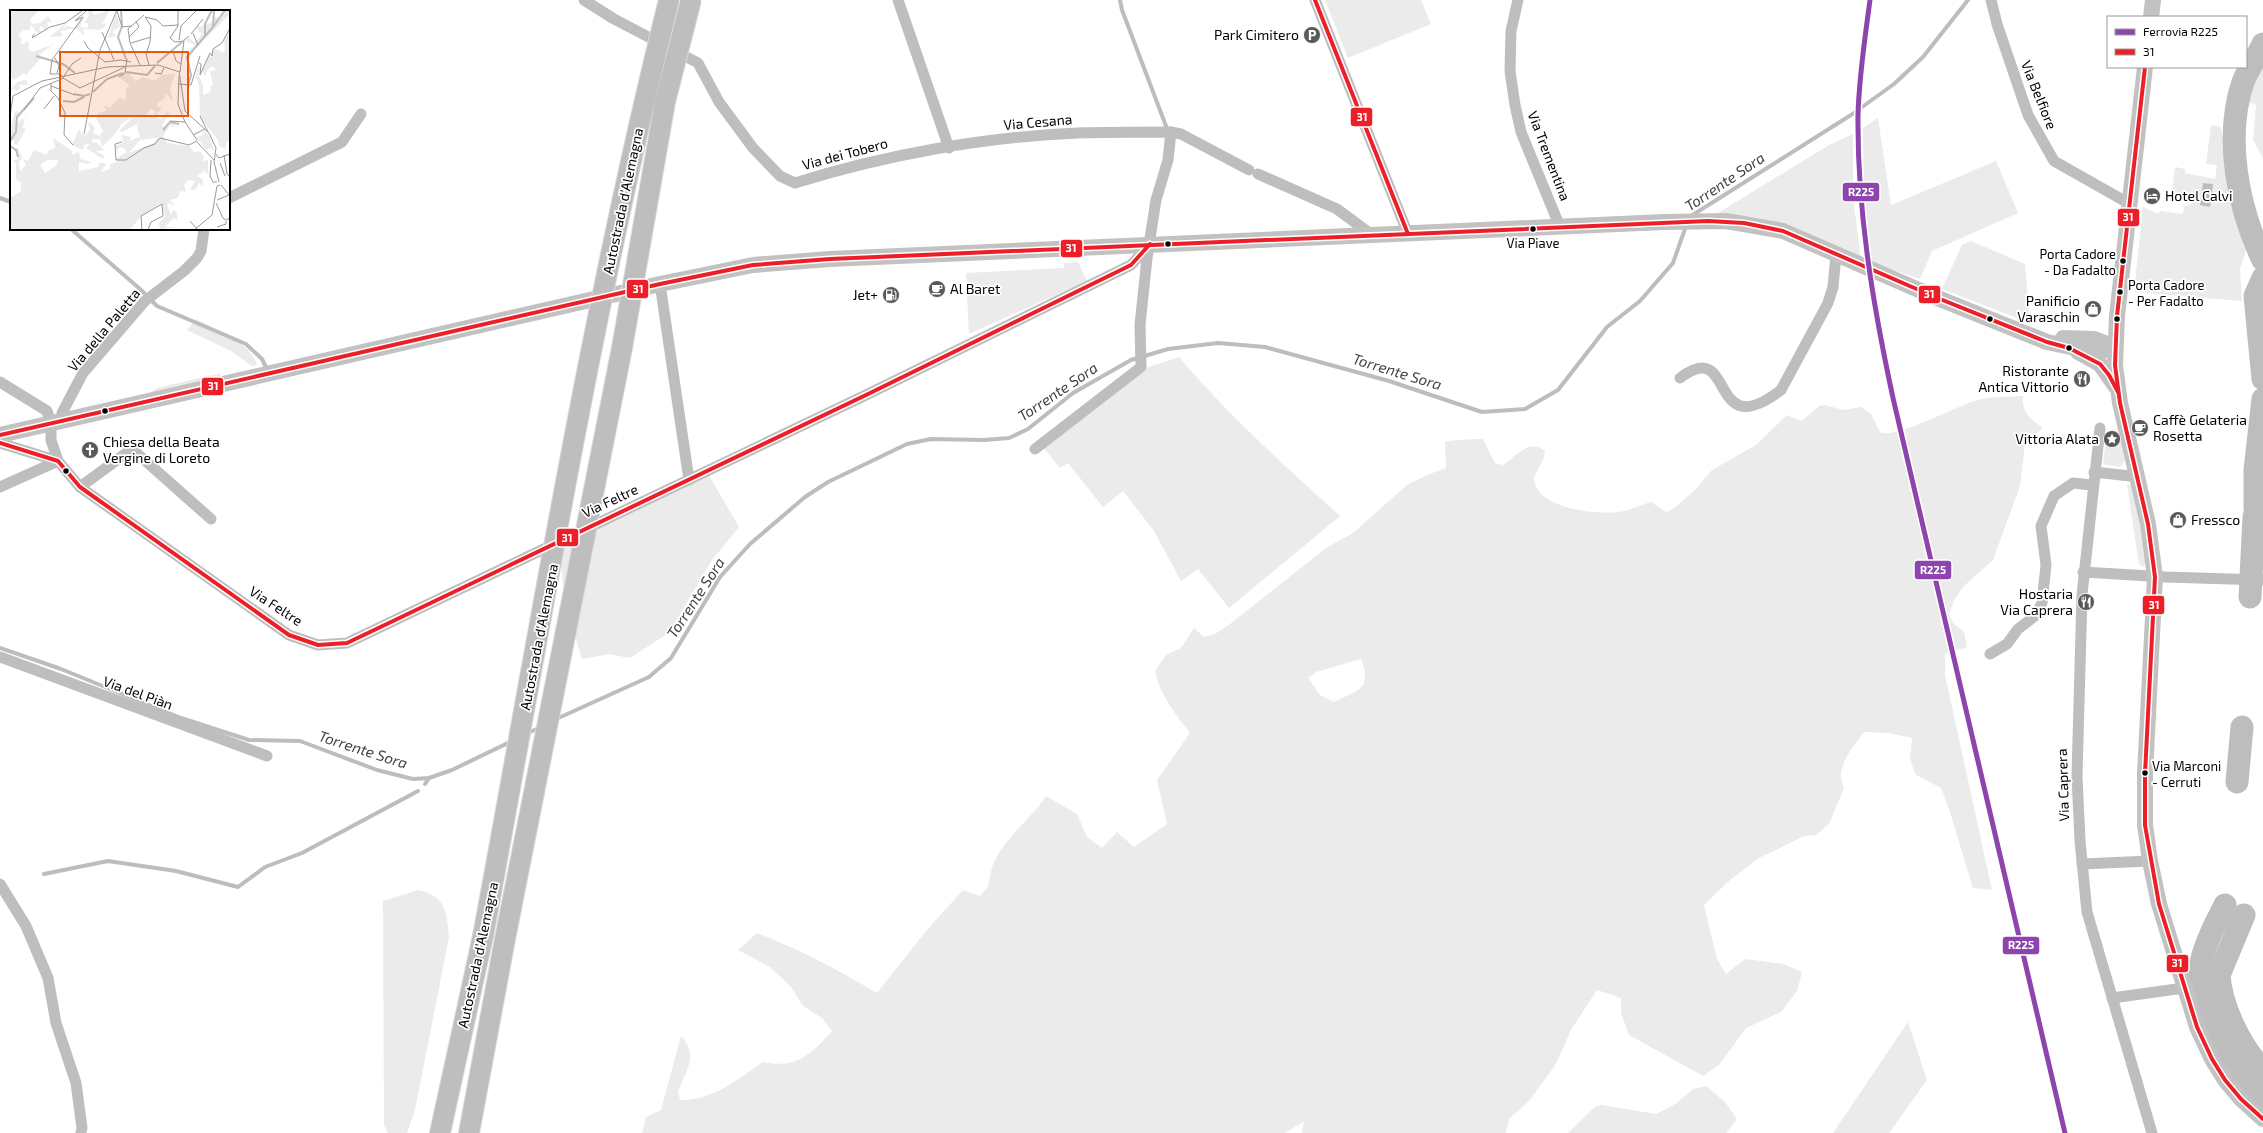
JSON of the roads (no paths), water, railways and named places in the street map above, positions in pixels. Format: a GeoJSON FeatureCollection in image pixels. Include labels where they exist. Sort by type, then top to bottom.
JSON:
{"type":"FeatureCollection","features":[{"type":"Feature","properties":{"kind":"highway","name":"Autostrada d'Alemagna"},"geometry":{"type":"LineString","coordinates":[[440,1133],[483,936],[593,343],[645,96],[669,0]]}},
{"type":"Feature","properties":{"kind":"highway","name":"Autostrada d'Alemagna"},"geometry":{"type":"LineString","coordinates":[[469,1133],[505,939],[622,348],[665,102],[691,0]]}},
{"type":"Feature","properties":{"kind":"main road"},"geometry":{"type":"LineString","coordinates":[[2151,16],[2153,0]]}},
{"type":"Feature","properties":{"kind":"main road"},"geometry":{"type":"LineString","coordinates":[[2145,68],[2117,316],[2115,347],[2118,392],[2138,477],[2152,548],[2155,577],[2144,793],[2150,862],[2160,904],[2184,988],[2197,1027],[2216,1065],[2241,1099],[2263,1119]]}},
{"type":"Feature","properties":{"kind":"main road"},"geometry":{"type":"LineString","coordinates":[[0,435],[660,284],[753,265],[830,259],[1664,222],[1708,221],[1744,223],[1783,231],[1836,255],[2047,342],[2069,348],[2101,351],[2115,347]]}},
{"type":"Feature","properties":{"kind":"main road"},"geometry":{"type":"LineString","coordinates":[[2086,339],[2105,334],[2111,328],[2117,316]]}},
{"type":"Feature","properties":{"kind":"main road"},"geometry":{"type":"LineString","coordinates":[[2022,331],[2055,338],[2086,339],[2102,342],[2115,347]]}},
{"type":"Feature","properties":{"kind":"main road"},"geometry":{"type":"LineString","coordinates":[[2069,348],[2100,364],[2109,375],[2118,392]]}},
{"type":"Feature","properties":{"kind":"street","name":"Via dei Tobero"},"geometry":{"type":"LineString","coordinates":[[584,0],[614,19],[698,63],[719,102],[753,148],[780,176],[795,183],[846,167],[893,156],[949,148]]}},
{"type":"Feature","properties":{"kind":"street"},"geometry":{"type":"LineString","coordinates":[[898,0],[949,148]]}},
{"type":"Feature","properties":{"kind":"street"},"geometry":{"type":"LineString","coordinates":[[1315,0],[1408,234]]}},
{"type":"Feature","properties":{"kind":"street","name":"Via Trementina"},"geometry":{"type":"LineString","coordinates":[[1518,0],[1511,30],[1510,71],[1515,105],[1521,132],[1560,227]]}},
{"type":"Feature","properties":{"kind":"street","name":"Via Belfiore"},"geometry":{"type":"LineString","coordinates":[[1991,0],[1997,24],[2028,115],[2054,161],[2130,204]]}},
{"type":"Feature","properties":{"kind":"street"},"geometry":{"type":"LineString","coordinates":[[230,198],[342,142],[361,114]]}},
{"type":"Feature","properties":{"kind":"street"},"geometry":{"type":"LineString","coordinates":[[1035,449],[1139,370],[1141,364],[1140,325],[1150,244],[1156,200],[1168,160],[1171,132],[1181,134],[1253,172],[1337,209],[1372,235]]}},
{"type":"Feature","properties":{"kind":"street","name":"Via Cesana"},"geometry":{"type":"LineString","coordinates":[[949,148],[1023,137],[1078,133],[1171,132]]}},
{"type":"Feature","properties":{"kind":"street","name":"Via della Paletta"},"geometry":{"type":"LineString","coordinates":[[57,421],[83,373],[145,301],[184,271],[197,258],[202,251],[204,230]]}},
{"type":"Feature","properties":{"kind":"street","name":"Via Feltre"},"geometry":{"type":"LineString","coordinates":[[57,421],[51,440],[58,461],[80,487],[289,635],[318,645],[347,643],[689,480],[1131,265],[1150,244]]}},
{"type":"Feature","properties":{"kind":"street"},"geometry":{"type":"LineString","coordinates":[[1680,378],[1692,369],[1705,367],[1713,371],[1729,399],[1735,405],[1748,407],[1772,397],[1782,390],[1828,303],[1833,288],[1836,255]]}},
{"type":"Feature","properties":{"kind":"street"},"geometry":{"type":"LineString","coordinates":[[660,284],[689,480]]}},
{"type":"Feature","properties":{"kind":"street"},"geometry":{"type":"LineString","coordinates":[[0,382],[47,410],[57,421]]}},
{"type":"Feature","properties":{"kind":"street","name":"Via Caprera"},"geometry":{"type":"LineString","coordinates":[[2100,428],[2092,485],[2083,572],[2077,776],[2082,864],[2086,912],[2152,1133]]}},
{"type":"Feature","properties":{"kind":"street"},"geometry":{"type":"LineString","coordinates":[[0,443],[58,461]]}},
{"type":"Feature","properties":{"kind":"street"},"geometry":{"type":"LineString","coordinates":[[80,487],[132,450],[211,519]]}},
{"type":"Feature","properties":{"kind":"street"},"geometry":{"type":"LineString","coordinates":[[0,487],[58,461]]}},
{"type":"Feature","properties":{"kind":"street"},"geometry":{"type":"LineString","coordinates":[[2094,472],[2138,477]]}},
{"type":"Feature","properties":{"kind":"street"},"geometry":{"type":"LineString","coordinates":[[1990,654],[2007,644],[2015,632],[2034,616],[2042,603],[2046,564],[2041,526],[2054,496],[2072,483],[2092,485]]}},
{"type":"Feature","properties":{"kind":"street"},"geometry":{"type":"LineString","coordinates":[[2083,572],[2155,577],[2262,580]]}},
{"type":"Feature","properties":{"kind":"street","name":"Via del Piàn"},"geometry":{"type":"LineString","coordinates":[[0,657],[267,756]]}},
{"type":"Feature","properties":{"kind":"street"},"geometry":{"type":"LineString","coordinates":[[2082,864],[2150,862]]}},
{"type":"Feature","properties":{"kind":"street"},"geometry":{"type":"LineString","coordinates":[[0,884],[26,926],[48,978],[56,1023],[76,1082],[81,1131]]}},
{"type":"Feature","properties":{"kind":"street"},"geometry":{"type":"LineString","coordinates":[[2112,998],[2184,988]]}},
{"type":"Feature","properties":{"kind":"waterway"},"geometry":{"type":"LineString","coordinates":[[1120,0],[1122,10],[1166,126]]}},
{"type":"Feature","properties":{"kind":"waterway","name":"Torrente Sora"},"geometry":{"type":"LineString","coordinates":[[1691,216],[1851,115],[1894,84],[1923,57],[1968,0]]}},
{"type":"Feature","properties":{"kind":"waterway"},"geometry":{"type":"LineString","coordinates":[[2263,44],[2243,82],[2237,104],[2234,149],[2236,172],[2241,196],[2254,240],[2263,260]]}},
{"type":"Feature","properties":{"kind":"waterway"},"geometry":{"type":"LineString","coordinates":[[0,198],[10,202]]}},
{"type":"Feature","properties":{"kind":"waterway","name":"Torrente Sora"},"geometry":{"type":"LineString","coordinates":[[554,720],[649,677],[671,658],[720,577],[750,544],[805,497],[828,482],[907,444],[931,439],[984,440],[1009,438],[1028,429],[1073,393],[1131,360],[1168,349],[1218,343],[1265,347],[1389,381],[1482,412],[1525,409],[1558,390],[1607,327],[1640,301],[1673,263],[1686,226]]}},
{"type":"Feature","properties":{"kind":"waterway"},"geometry":{"type":"LineString","coordinates":[[72,230],[140,289],[157,306],[246,344],[262,359],[266,367]]}},
{"type":"Feature","properties":{"kind":"waterway"},"geometry":{"type":"LineString","coordinates":[[2263,278],[2255,296],[2263,379]]}},
{"type":"Feature","properties":{"kind":"waterway"},"geometry":{"type":"LineString","coordinates":[[2255,508],[2255,470],[2263,399]]}},
{"type":"Feature","properties":{"kind":"waterway"},"geometry":{"type":"LineString","coordinates":[[2250,597],[2254,517],[2261,494]]}},
{"type":"Feature","properties":{"kind":"waterway","name":"Torrente Sora"},"geometry":{"type":"LineString","coordinates":[[0,648],[61,669],[181,718],[249,740],[300,741],[377,770],[413,779],[429,778],[452,770],[512,741]]}},
{"type":"Feature","properties":{"kind":"waterway","name":"Torrente Sora"},"geometry":{"type":"LineString","coordinates":[[526,734],[541,727]]}},
{"type":"Feature","properties":{"kind":"waterway"},"geometry":{"type":"LineString","coordinates":[[2237,782],[2242,727]]}},
{"type":"Feature","properties":{"kind":"waterway","name":"Torrente Sora"},"geometry":{"type":"LineString","coordinates":[[425,784],[429,778]]}},
{"type":"Feature","properties":{"kind":"waterway"},"geometry":{"type":"LineString","coordinates":[[44,874],[108,861],[176,871],[238,887],[265,867],[302,853],[418,791]]}},
{"type":"Feature","properties":{"kind":"waterway"},"geometry":{"type":"LineString","coordinates":[[2225,905],[2210,935],[2203,955],[2200,974],[2201,994],[2206,1013],[2225,1051],[2237,1068],[2263,1097]]}},
{"type":"Feature","properties":{"kind":"waterway"},"geometry":{"type":"LineString","coordinates":[[2244,915],[2219,975],[2224,1000],[2234,1026],[2247,1050],[2263,1070]]}},
{"type":"Feature","properties":{"kind":"rail line","name":"R225"},"geometry":{"type":"LineString","coordinates":[[1870,0],[1861,71],[1858,115],[1858,151],[1863,222],[1879,328],[1893,398],[2065,1133]]}},
{"type":"Feature","properties":{"kind":"place","name":"Park Cimitero"},"geometry":{"type":"Point","coordinates":[1312,35]}},
{"type":"Feature","properties":{"kind":"place","name":"Hotel Calvi"},"geometry":{"type":"Point","coordinates":[2152,196]}},
{"type":"Feature","properties":{"kind":"place","name":"Via Piave"},"geometry":{"type":"Point","coordinates":[1533,229]}},
{"type":"Feature","properties":{"kind":"place","name":"Porta Cadore - Da Fadalto"},"geometry":{"type":"Point","coordinates":[2123,261]}},
{"type":"Feature","properties":{"kind":"place","name":"Al Baret"},"geometry":{"type":"Point","coordinates":[937,289]}},
{"type":"Feature","properties":{"kind":"place","name":"Porta Cadore - Per Fadalto"},"geometry":{"type":"Point","coordinates":[2120,292]}},
{"type":"Feature","properties":{"kind":"place","name":"Jet+"},"geometry":{"type":"Point","coordinates":[891,295]}},
{"type":"Feature","properties":{"kind":"place","name":"Panificio Varaschin"},"geometry":{"type":"Point","coordinates":[2093,309]}},
{"type":"Feature","properties":{"kind":"place","name":"Ristorante Antica Vittorio"},"geometry":{"type":"Point","coordinates":[2082,379]}},
{"type":"Feature","properties":{"kind":"place","name":"Caffè Gelateria Rosetta"},"geometry":{"type":"Point","coordinates":[2140,428]}},
{"type":"Feature","properties":{"kind":"place","name":"Vittoria Alata"},"geometry":{"type":"Point","coordinates":[2112,439]}},
{"type":"Feature","properties":{"kind":"place","name":"Chiesa della Beata Vergine di Loreto"},"geometry":{"type":"Point","coordinates":[90,450]}},
{"type":"Feature","properties":{"kind":"place","name":"Fressco"},"geometry":{"type":"Point","coordinates":[2178,520]}},
{"type":"Feature","properties":{"kind":"place","name":"Hostaria Via Caprera"},"geometry":{"type":"Point","coordinates":[2086,602]}},
{"type":"Feature","properties":{"kind":"place","name":"Via Marconi - Cerruti"},"geometry":{"type":"Point","coordinates":[2145,773]}}]}
